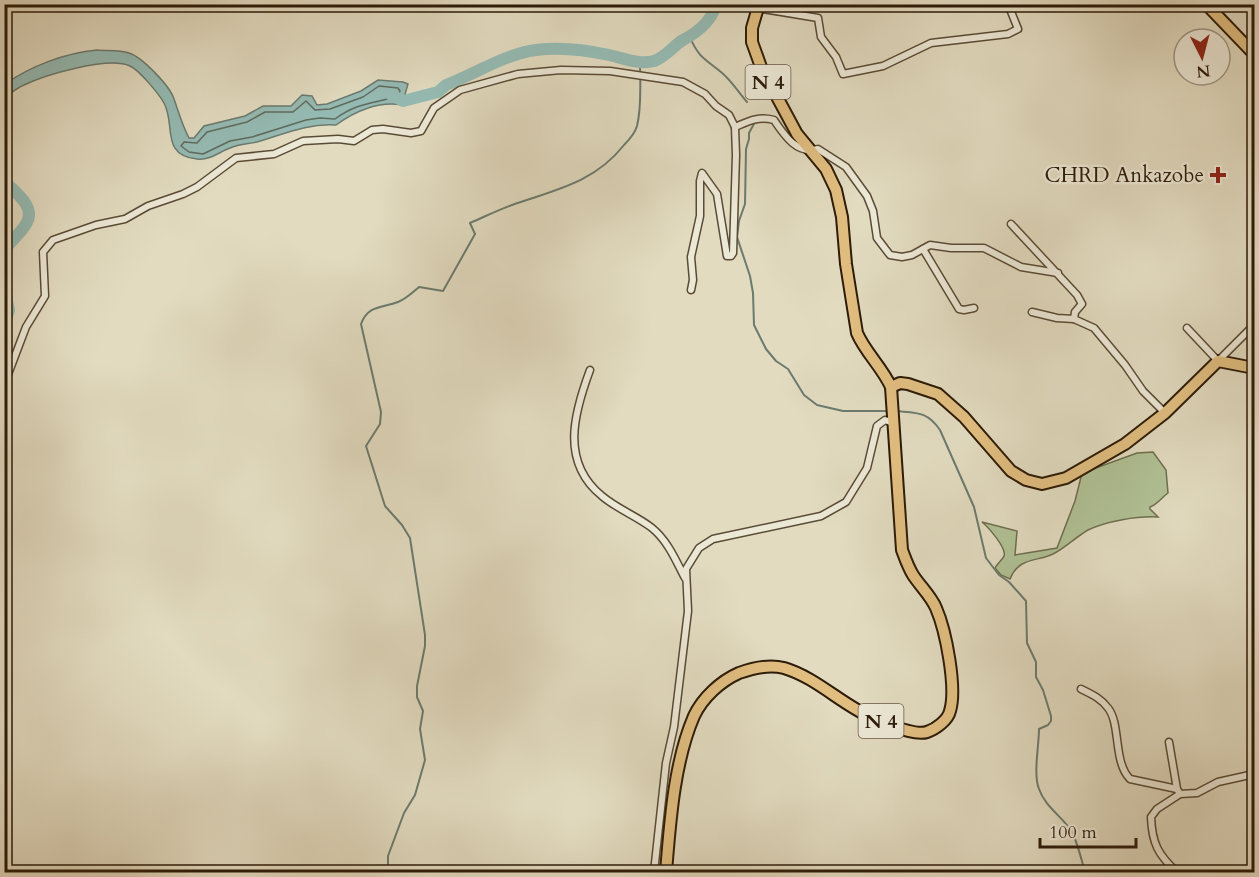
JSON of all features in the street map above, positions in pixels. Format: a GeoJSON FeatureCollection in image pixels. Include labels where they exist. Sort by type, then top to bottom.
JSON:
{"type":"FeatureCollection","features":[{"type":"Feature","properties":{"kind":"main road"},"geometry":{"type":"LineString","coordinates":[[1206,4],[1254,54]]}},
{"type":"Feature","properties":{"kind":"main road","name":"N 4"},"geometry":{"type":"LineString","coordinates":[[666,873],[669,835],[681,759],[695,715],[724,679],[752,668],[782,668],[808,678],[840,701],[878,720],[915,732],[926,733],[942,724],[950,713],[952,690],[950,664],[942,625],[935,606],[912,573],[902,550],[891,387],[886,375],[857,333],[846,264],[843,217],[836,190],[826,169],[797,134],[757,58],[752,42],[752,28],[758,6]]}},
{"type":"Feature","properties":{"kind":"main road"},"geometry":{"type":"LineString","coordinates":[[891,387],[900,383],[908,384],[938,394],[964,417],[1011,471],[1026,480],[1042,484],[1066,478],[1117,449],[1165,413],[1218,361],[1254,368]]}},
{"type":"Feature","properties":{"kind":"street"},"geometry":{"type":"LineString","coordinates":[[758,6],[818,18],[821,37],[836,57],[843,74],[883,66],[931,43],[1008,34],[1018,29],[1008,4]]}},
{"type":"Feature","properties":{"kind":"street"},"geometry":{"type":"LineString","coordinates":[[4,385],[26,327],[45,296],[43,252],[53,240],[96,225],[125,219],[148,206],[183,194],[197,187],[236,158],[274,154],[303,141],[338,139],[354,141],[372,130],[411,133],[421,131],[438,104],[460,90],[518,75],[561,70],[610,70],[683,82],[705,94],[729,115],[735,127],[736,155],[733,253],[727,256],[717,194],[702,173],[700,216],[691,256],[692,290]]}},
{"type":"Feature","properties":{"kind":"street"},"geometry":{"type":"LineString","coordinates":[[735,127],[751,119],[774,120],[788,140],[800,148],[812,151],[818,149],[846,167],[867,196],[873,211],[877,238],[890,255],[902,257],[930,246],[984,248],[1021,267],[1058,273]]}},
{"type":"Feature","properties":{"kind":"street"},"geometry":{"type":"LineString","coordinates":[[1011,224],[1077,295],[1082,304],[1075,312],[1074,319]]}},
{"type":"Feature","properties":{"kind":"street"},"geometry":{"type":"LineString","coordinates":[[923,249],[959,309],[974,308]]}},
{"type":"Feature","properties":{"kind":"street"},"geometry":{"type":"LineString","coordinates":[[1032,312],[1057,318],[1074,319],[1094,328],[1143,391],[1165,413]]}},
{"type":"Feature","properties":{"kind":"street"},"geometry":{"type":"LineString","coordinates":[[1186,328],[1218,361],[1254,325]]}},
{"type":"Feature","properties":{"kind":"street"},"geometry":{"type":"LineString","coordinates":[[590,369],[575,419],[577,464],[584,479],[603,497],[653,528],[668,547],[687,581]]}},
{"type":"Feature","properties":{"kind":"street"},"geometry":{"type":"LineString","coordinates":[[654,873],[666,763],[674,727],[688,611],[686,568],[699,548],[713,539],[821,516],[846,502],[867,468],[877,426],[892,414]]}},
{"type":"Feature","properties":{"kind":"street"},"geometry":{"type":"LineString","coordinates":[[1081,689],[1100,699],[1110,710],[1122,767],[1130,779],[1178,792],[1197,793],[1218,782],[1254,774]]}},
{"type":"Feature","properties":{"kind":"street"},"geometry":{"type":"LineString","coordinates":[[1169,742],[1178,792]]}},
{"type":"Feature","properties":{"kind":"street"},"geometry":{"type":"LineString","coordinates":[[1178,792],[1151,816],[1152,835],[1159,854],[1178,873]]}},
{"type":"Feature","properties":{"kind":"green space"},"geometry":{"type":"Polygon","coordinates":[[[1153,452],[1166,470],[1168,493],[1150,507],[1158,517],[1122,520],[1088,530],[1053,554],[1028,561],[1018,567],[1010,579],[1001,575],[995,568],[1003,557],[1003,548],[982,522],[1017,531],[1015,555],[1057,548],[1075,501],[1082,473],[1137,453],[1153,452]]]}},
{"type":"Feature","properties":{"kind":"water"},"geometry":{"type":"Polygon","coordinates":[[[97,50],[129,53],[148,66],[171,93],[189,138],[194,138],[204,126],[245,116],[263,106],[291,106],[302,95],[312,96],[317,105],[327,104],[361,91],[378,80],[408,84],[402,105],[376,106],[359,111],[336,125],[296,130],[233,147],[201,159],[178,152],[171,138],[164,103],[138,72],[130,66],[107,63],[77,68],[34,81],[5,97],[5,84],[26,72],[61,57],[97,50]]]}},
{"type":"Feature","properties":{"kind":"waterway"},"geometry":{"type":"LineString","coordinates":[[390,94],[403,101],[438,92],[446,85],[502,60],[536,50],[572,50],[600,53],[637,62],[654,61],[704,25],[716,4]]}},
{"type":"Feature","properties":{"kind":"waterway"},"geometry":{"type":"LineString","coordinates":[[690,37],[699,53],[725,75],[747,102]]}},
{"type":"Feature","properties":{"kind":"waterway"},"geometry":{"type":"LineString","coordinates":[[388,872],[388,856],[404,813],[415,795],[425,760],[420,729],[423,711],[417,697],[425,635],[410,538],[385,506],[366,446],[380,424],[381,412],[361,324],[367,313],[401,301],[419,287],[443,291],[475,234],[470,223],[507,207],[573,184],[587,177],[612,158],[630,139],[637,126],[640,102],[640,62]]}},
{"type":"Feature","properties":{"kind":"waterway"},"geometry":{"type":"LineString","coordinates":[[755,122],[749,133],[746,149],[745,204],[739,221],[737,237],[750,276],[754,325],[766,349],[776,361],[788,369],[804,395],[817,405],[843,411],[890,411]]}},
{"type":"Feature","properties":{"kind":"waterway"},"geometry":{"type":"LineString","coordinates":[[4,181],[19,195],[29,212],[29,218],[24,227],[4,250]]}},
{"type":"Feature","properties":{"kind":"waterway"},"geometry":{"type":"LineString","coordinates":[[4,288],[9,310],[4,325]]}},
{"type":"Feature","properties":{"kind":"waterway"},"geometry":{"type":"LineString","coordinates":[[896,411],[926,416],[940,430],[974,507],[986,558],[999,575],[1009,582],[1026,601],[1027,643],[1036,662],[1036,677],[1043,690],[1051,716],[1048,725],[1039,729],[1037,783],[1045,800],[1072,832],[1085,872]]}},
{"type":"Feature","properties":{"kind":"place","name":"CHRD Ankazobe"},"geometry":{"type":"Point","coordinates":[1218,175]}}]}
